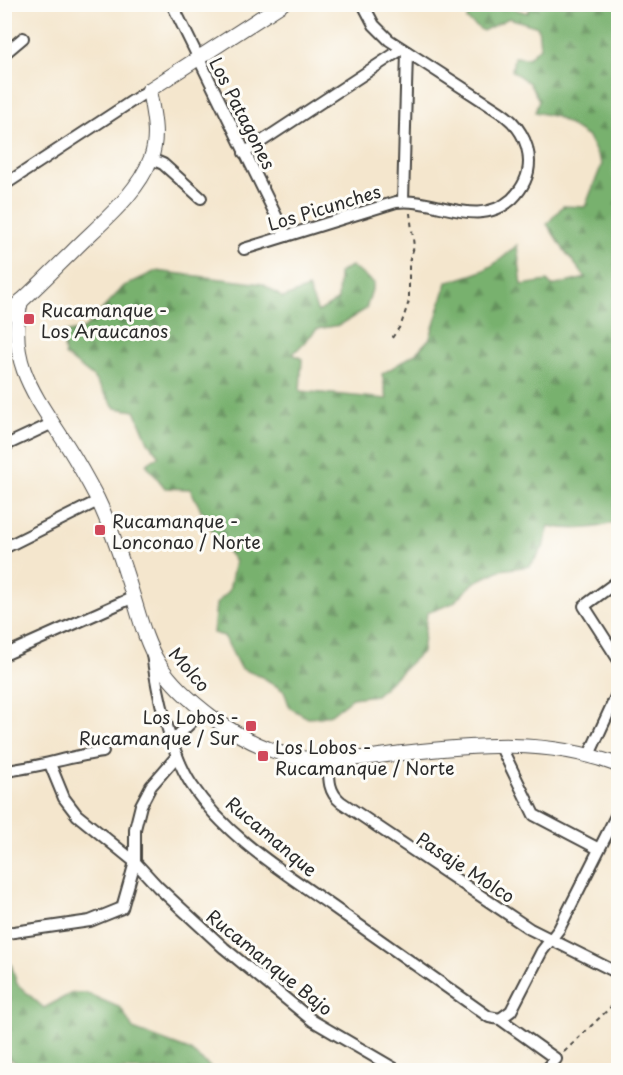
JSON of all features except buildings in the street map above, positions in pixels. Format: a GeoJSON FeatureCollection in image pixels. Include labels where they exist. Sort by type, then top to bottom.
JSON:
{"type":"FeatureCollection","features":[{"type":"Feature","properties":{"kind":"street","name":"Los Patagones"},"geometry":{"type":"LineString","coordinates":[[172,4],[286,236]]}},
{"type":"Feature","properties":{"kind":"street"},"geometry":{"type":"LineString","coordinates":[[4,185],[282,4]]}},
{"type":"Feature","properties":{"kind":"street"},"geometry":{"type":"LineString","coordinates":[[363,4],[374,25],[389,40],[405,51]]}},
{"type":"Feature","properties":{"kind":"street"},"geometry":{"type":"LineString","coordinates":[[4,54],[23,38]]}},
{"type":"Feature","properties":{"kind":"street"},"geometry":{"type":"LineString","coordinates":[[244,153],[405,51]]}},
{"type":"Feature","properties":{"kind":"street"},"geometry":{"type":"LineString","coordinates":[[405,51],[405,201]]}},
{"type":"Feature","properties":{"kind":"street","name":"Los Picunches"},"geometry":{"type":"LineString","coordinates":[[244,249],[405,201],[463,212],[482,213],[508,202],[521,189],[529,161],[523,136],[507,117],[405,51]]}},
{"type":"Feature","properties":{"kind":"street"},"geometry":{"type":"LineString","coordinates":[[4,316],[123,200],[143,174],[151,159],[156,131],[149,90]]}},
{"type":"Feature","properties":{"kind":"street"},"geometry":{"type":"LineString","coordinates":[[151,159],[163,164],[201,198]]}},
{"type":"Feature","properties":{"kind":"street","name":"Rucamanque"},"geometry":{"type":"LineString","coordinates":[[21,301],[17,328],[21,367],[30,387],[84,474],[98,501],[124,564],[151,650],[154,672],[177,756],[198,794],[222,821],[254,850],[489,1017],[500,1019],[556,1059]]}},
{"type":"Feature","properties":{"kind":"street"},"geometry":{"type":"LineString","coordinates":[[4,446],[52,423]]}},
{"type":"Feature","properties":{"kind":"street"},"geometry":{"type":"LineString","coordinates":[[4,548],[98,501]]}},
{"type":"Feature","properties":{"kind":"street"},"geometry":{"type":"LineString","coordinates":[[618,582],[584,606],[618,659]]}},
{"type":"Feature","properties":{"kind":"street"},"geometry":{"type":"LineString","coordinates":[[4,656],[134,597]]}},
{"type":"Feature","properties":{"kind":"street","name":"Molco"},"geometry":{"type":"LineString","coordinates":[[151,650],[172,682],[203,711],[238,734],[267,748],[297,757],[329,760],[500,745],[546,747],[589,755],[618,765]]}},
{"type":"Feature","properties":{"kind":"street"},"geometry":{"type":"LineString","coordinates":[[589,755],[618,692]]}},
{"type":"Feature","properties":{"kind":"street"},"geometry":{"type":"LineString","coordinates":[[172,741],[203,711]]}},
{"type":"Feature","properties":{"kind":"street"},"geometry":{"type":"LineString","coordinates":[[500,745],[534,815],[599,849]]}},
{"type":"Feature","properties":{"kind":"street"},"geometry":{"type":"LineString","coordinates":[[4,771],[103,752]]}},
{"type":"Feature","properties":{"kind":"street"},"geometry":{"type":"LineString","coordinates":[[4,935],[90,921],[122,908],[135,862],[135,829],[141,805],[152,786],[177,756]]}},
{"type":"Feature","properties":{"kind":"street","name":"Pasaje Molco"},"geometry":{"type":"LineString","coordinates":[[329,760],[330,789],[336,798],[530,929],[617,971]]}},
{"type":"Feature","properties":{"kind":"street"},"geometry":{"type":"LineString","coordinates":[[50,764],[70,807],[135,862]]}},
{"type":"Feature","properties":{"kind":"street"},"geometry":{"type":"LineString","coordinates":[[500,1019],[511,1011],[543,951],[559,929],[618,812]]}},
{"type":"Feature","properties":{"kind":"street","name":"Rucamanque Bajo"},"geometry":{"type":"LineString","coordinates":[[135,862],[186,914],[295,1007],[327,1030],[397,1071]]}},
{"type":"Feature","properties":{"kind":"street"},"geometry":{"type":"LineString","coordinates":[[546,1071],[556,1059]]}},
{"type":"Feature","properties":{"kind":"street"},"geometry":{"type":"LineString","coordinates":[[4,1065],[8,1071]]}},
{"type":"Feature","properties":{"kind":"path"},"geometry":{"type":"LineString","coordinates":[[392,338],[401,325],[409,301],[409,262],[414,247],[405,201]]}},
{"type":"Feature","properties":{"kind":"path"},"geometry":{"type":"LineString","coordinates":[[556,1059],[618,1000]]}},
{"type":"Feature","properties":{"kind":"green space"},"geometry":{"type":"Polygon","coordinates":[[[471,4],[502,5],[528,13],[530,5],[618,5],[618,521],[584,528],[549,526],[543,548],[530,566],[500,570],[475,582],[453,603],[427,613],[422,652],[376,695],[352,698],[331,714],[308,718],[290,708],[284,691],[264,678],[240,668],[224,636],[213,633],[216,604],[229,591],[235,561],[215,536],[190,489],[165,488],[146,464],[159,456],[148,442],[135,411],[115,408],[93,377],[65,355],[63,333],[84,329],[124,286],[156,271],[263,284],[283,298],[308,288],[318,312],[338,300],[339,273],[351,266],[374,283],[366,309],[340,325],[317,329],[293,354],[302,359],[300,391],[387,399],[382,374],[415,354],[430,338],[447,282],[485,270],[517,245],[522,285],[547,281],[552,286],[586,278],[547,224],[563,206],[585,207],[602,164],[588,137],[557,117],[535,112],[539,100],[529,83],[512,71],[514,57],[528,58],[540,47],[538,27],[509,18],[483,31],[467,20],[471,4]]]}},
{"type":"Feature","properties":{"kind":"green space"},"geometry":{"type":"Polygon","coordinates":[[[5,964],[11,964],[17,984],[44,1008],[72,993],[86,993],[121,1008],[133,1029],[189,1050],[214,1070],[26,1070],[5,1055],[5,964]]]}},
{"type":"Feature","properties":{"kind":"place","name":"Rucamanque - Los Araucanos"},"geometry":{"type":"Point","coordinates":[29,319]}},
{"type":"Feature","properties":{"kind":"place","name":"Rucamanque - Lonconao / Norte"},"geometry":{"type":"Point","coordinates":[100,530]}},
{"type":"Feature","properties":{"kind":"place","name":"Los Lobos - Rucamanque / Sur"},"geometry":{"type":"Point","coordinates":[251,726]}},
{"type":"Feature","properties":{"kind":"place","name":"Los Lobos - Rucamanque / Norte"},"geometry":{"type":"Point","coordinates":[263,756]}}]}
